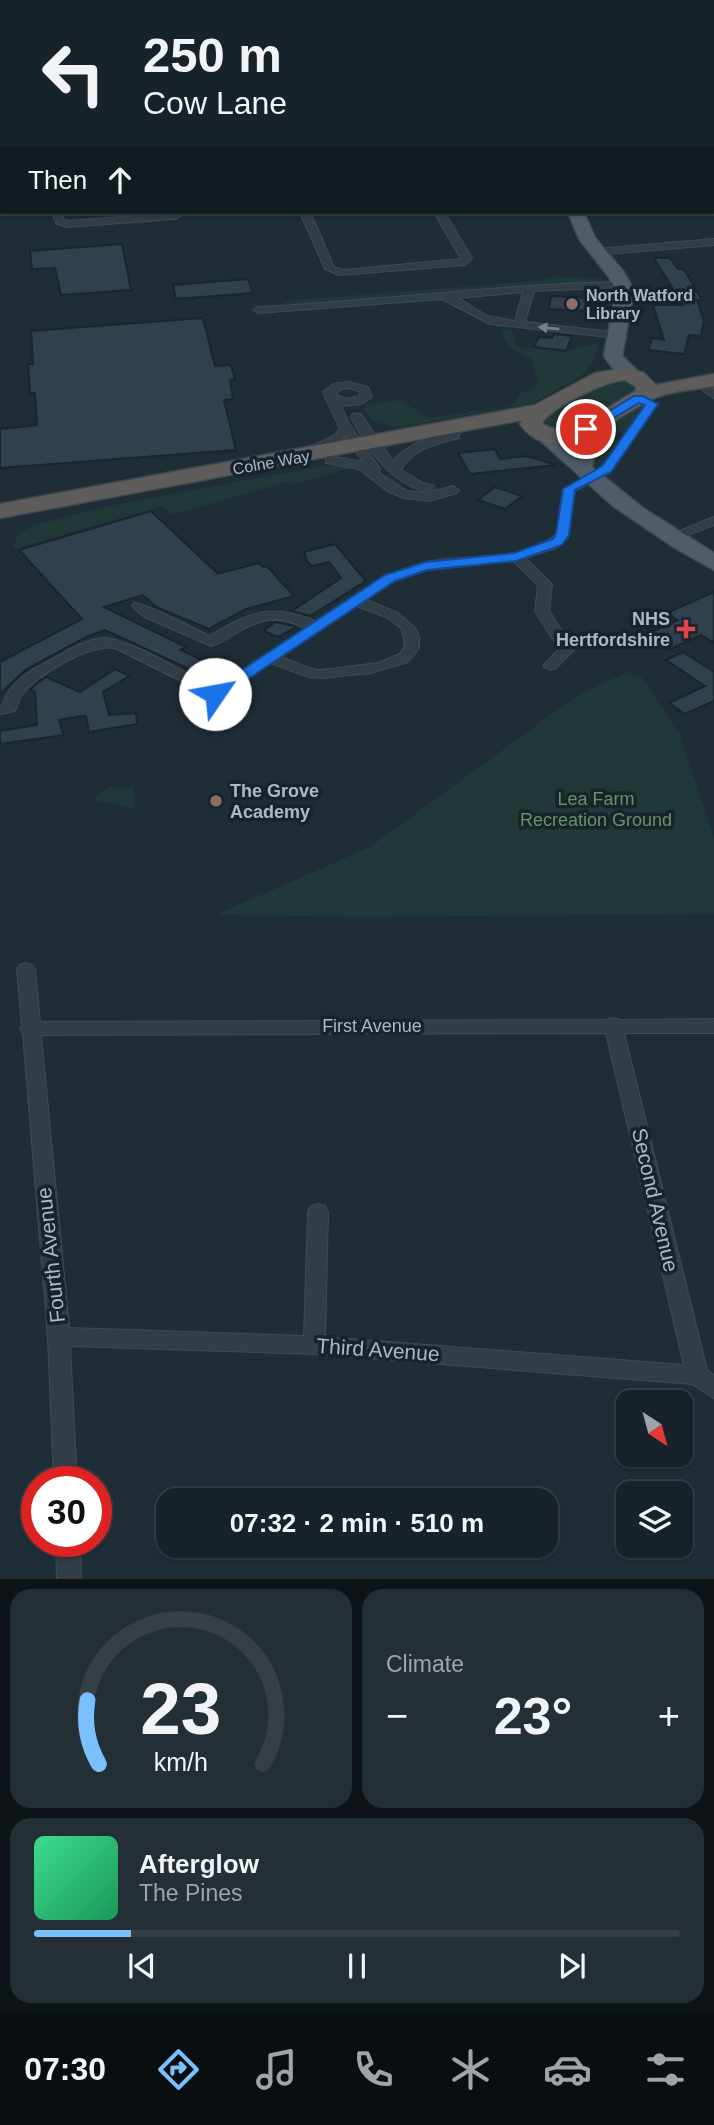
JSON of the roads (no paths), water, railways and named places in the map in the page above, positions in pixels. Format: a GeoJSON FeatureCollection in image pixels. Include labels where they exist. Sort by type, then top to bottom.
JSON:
{"type":"FeatureCollection","features":[{"type":"Feature","properties":{"kind":"highway","name":"Colne Way"},"geometry":{"type":"LineString","coordinates":[[0,512],[542,410],[589,383],[611,375],[640,387],[603,430],[570,435],[498,431],[364,444],[330,460],[168,491],[0,517]]}},
{"type":"Feature","properties":{"kind":"highway"},"geometry":{"type":"LineString","coordinates":[[640,387],[706,385]]}},
{"type":"Feature","properties":{"kind":"highway"},"geometry":{"type":"LineString","coordinates":[[542,410],[531,422],[533,427],[542,433]]}},
{"type":"Feature","properties":{"kind":"main road"},"geometry":{"type":"LineString","coordinates":[[577,214],[587,239],[623,285],[625,295],[613,355],[589,383]]}},
{"type":"Feature","properties":{"kind":"main road"},"geometry":{"type":"LineString","coordinates":[[613,355],[640,387]]}},
{"type":"Feature","properties":{"kind":"main road"},"geometry":{"type":"LineString","coordinates":[[587,472],[588,441],[603,430]]}},
{"type":"Feature","properties":{"kind":"main road"},"geometry":{"type":"LineString","coordinates":[[542,433],[561,446],[587,472],[672,537],[714,563]]}},
{"type":"Feature","properties":{"kind":"street"},"geometry":{"type":"LineString","coordinates":[[57,214],[59,221],[66,224],[179,214]]}},
{"type":"Feature","properties":{"kind":"street"},"geometry":{"type":"LineString","coordinates":[[306,214],[330,269],[343,274],[465,262],[467,258],[440,214]]}},
{"type":"Feature","properties":{"kind":"street"},"geometry":{"type":"LineString","coordinates":[[597,252],[714,242]]}},
{"type":"Feature","properties":{"kind":"street"},"geometry":{"type":"LineString","coordinates":[[258,310],[443,297],[530,287],[623,285]]}},
{"type":"Feature","properties":{"kind":"street"},"geometry":{"type":"LineString","coordinates":[[519,325],[530,287]]}},
{"type":"Feature","properties":{"kind":"street"},"geometry":{"type":"LineString","coordinates":[[467,305],[479,292]]}},
{"type":"Feature","properties":{"kind":"street"},"geometry":{"type":"LineString","coordinates":[[443,297],[467,305],[480,318],[519,325],[617,335]]}},
{"type":"Feature","properties":{"kind":"street"},"geometry":{"type":"LineString","coordinates":[[330,460],[358,464],[391,488],[412,496],[439,495],[453,490],[417,487],[402,478],[364,444],[329,396],[331,389],[348,385],[366,391],[366,397],[358,401],[333,400]]}},
{"type":"Feature","properties":{"kind":"street"},"geometry":{"type":"LineString","coordinates":[[0,710],[10,708],[12,696],[37,673],[89,645],[106,642],[119,645],[215,694],[390,578],[415,568],[516,557],[544,548],[561,538],[568,491],[587,472],[607,469],[652,404],[640,387]]}},
{"type":"Feature","properties":{"kind":"street"},"geometry":{"type":"LineString","coordinates":[[358,401],[354,411],[364,444],[379,477]]}},
{"type":"Feature","properties":{"kind":"street"},"geometry":{"type":"LineString","coordinates":[[357,417],[376,429],[404,435]]}},
{"type":"Feature","properties":{"kind":"street"},"geometry":{"type":"LineString","coordinates":[[603,430],[626,439]]}},
{"type":"Feature","properties":{"kind":"street"},"geometry":{"type":"LineString","coordinates":[[395,469],[398,460],[412,449],[455,435]]}},
{"type":"Feature","properties":{"kind":"street"},"geometry":{"type":"LineString","coordinates":[[672,537],[714,521]]}},
{"type":"Feature","properties":{"kind":"street"},"geometry":{"type":"LineString","coordinates":[[516,557],[545,584],[542,611],[566,650],[550,666]]}},
{"type":"Feature","properties":{"kind":"street"},"geometry":{"type":"LineString","coordinates":[[271,658],[313,674],[321,674],[387,665],[404,658],[412,646],[412,639],[405,625],[393,615],[356,601]]}},
{"type":"Feature","properties":{"kind":"street"},"geometry":{"type":"LineString","coordinates":[[139,606],[148,613],[211,642],[237,626],[259,617],[279,614],[317,627]]}},
{"type":"Feature","properties":{"kind":"street","name":"Fourth Avenue"},"geometry":{"type":"LineString","coordinates":[[26,969],[60,1337],[64,1466]]}},
{"type":"Feature","properties":{"kind":"street","name":"First Avenue"},"geometry":{"type":"LineString","coordinates":[[30,1029],[613,1024],[714,1026]]}},
{"type":"Feature","properties":{"kind":"street","name":"Second Avenue"},"geometry":{"type":"LineString","coordinates":[[613,1024],[705,1382]]}},
{"type":"Feature","properties":{"kind":"street"},"geometry":{"type":"LineString","coordinates":[[314,1345],[318,1212]]}},
{"type":"Feature","properties":{"kind":"street","name":"Third Avenue"},"geometry":{"type":"LineString","coordinates":[[60,1337],[314,1345],[705,1382]]}},
{"type":"Feature","properties":{"kind":"street"},"geometry":{"type":"LineString","coordinates":[[68,1557],[69,1579]]}},
{"type":"Feature","properties":{"kind":"place","name":"North Watford Library"},"geometry":{"type":"Point","coordinates":[572,304]}},
{"type":"Feature","properties":{"kind":"place","name":"NHS Hertfordshire"},"geometry":{"type":"Point","coordinates":[686,629]}},
{"type":"Feature","properties":{"kind":"place","name":"The Grove Academy"},"geometry":{"type":"Point","coordinates":[216,801]}},
{"type":"Feature","properties":{"kind":"park label","name":"Lea Farm Recreation Ground"},"geometry":{"type":"Point","coordinates":[596,809]}}]}
